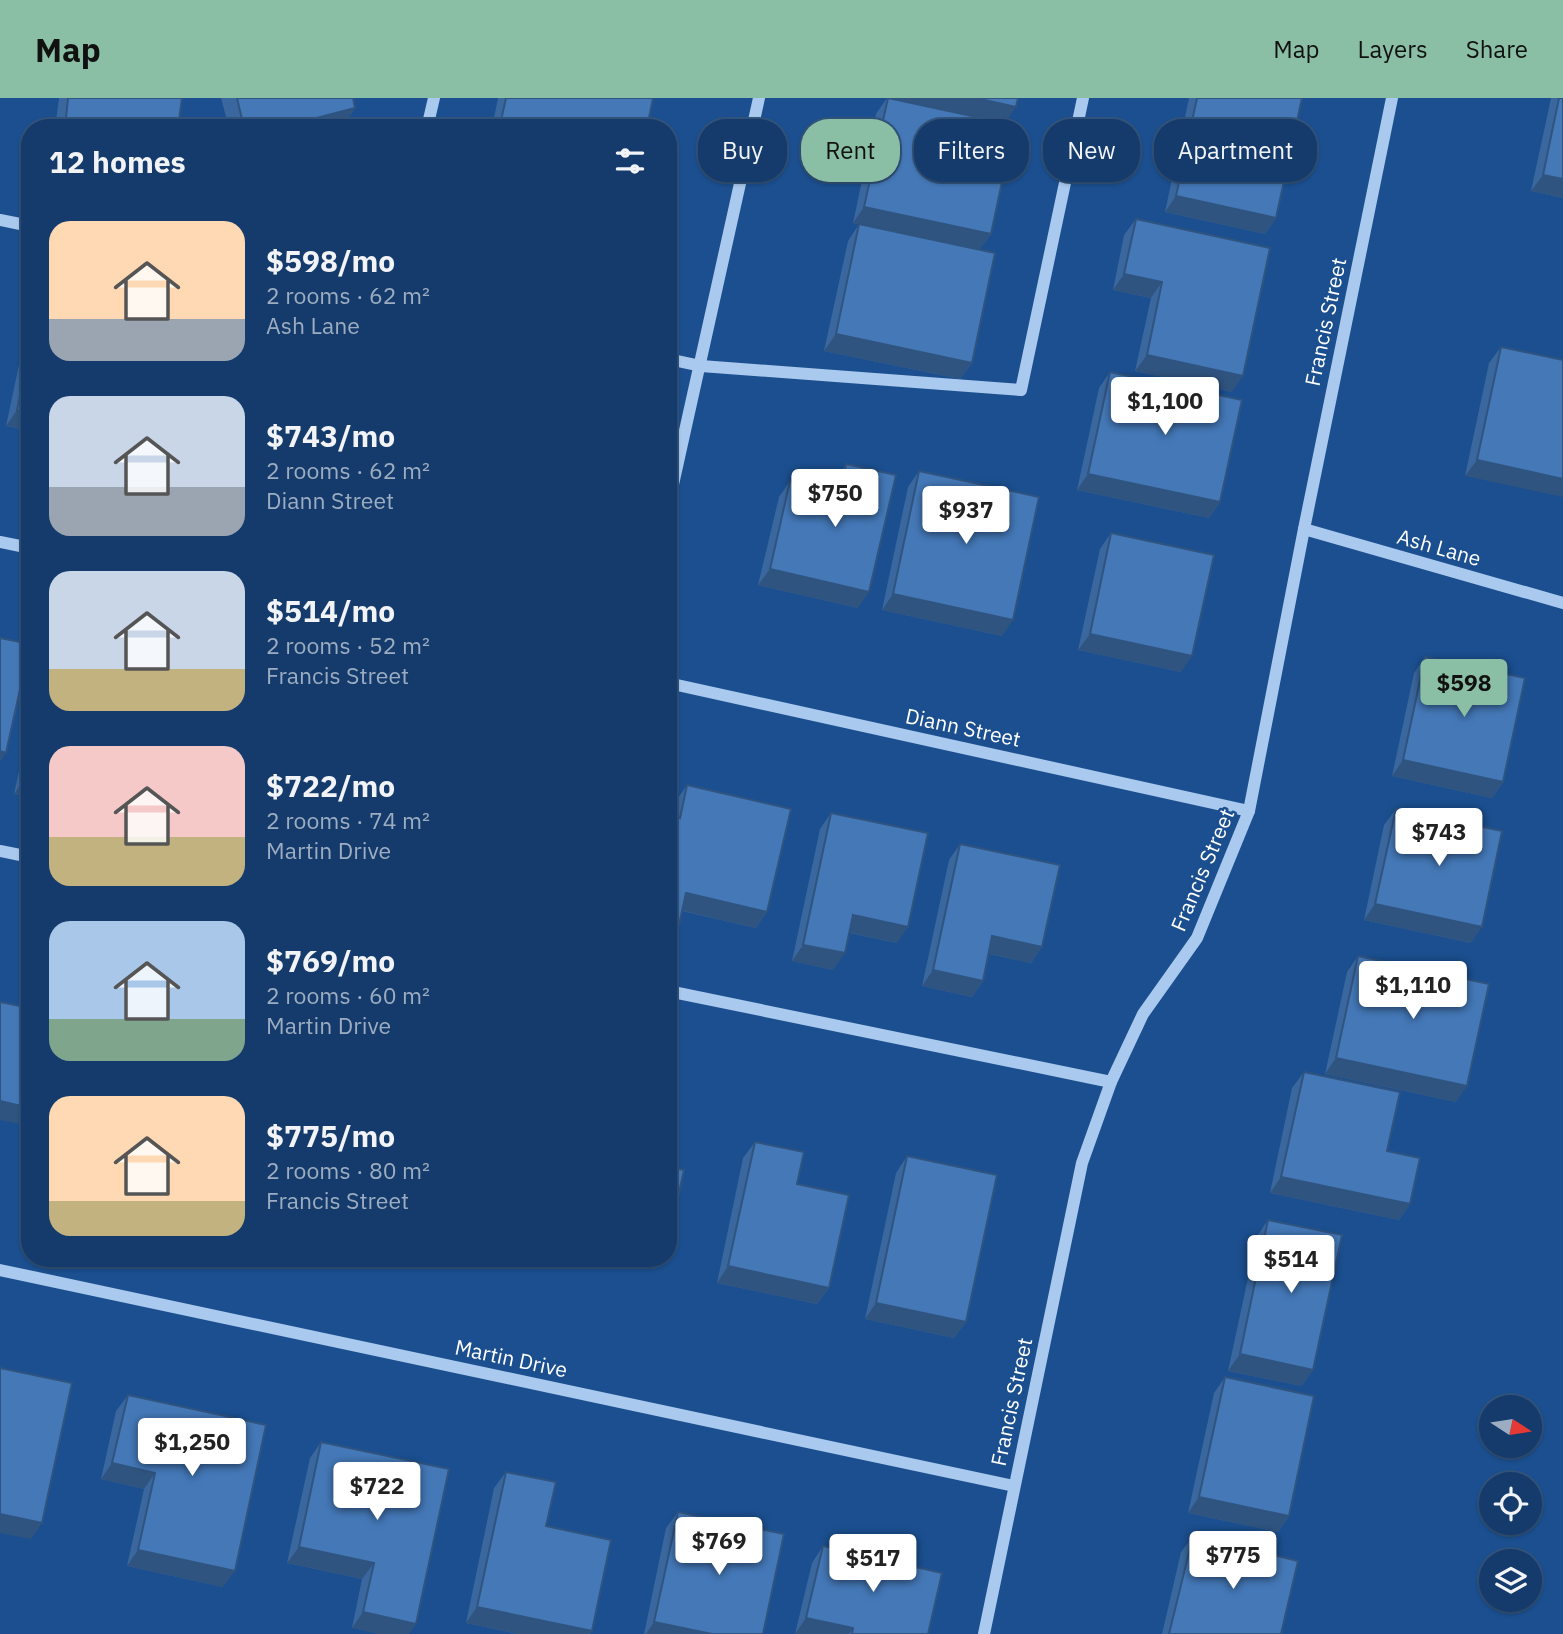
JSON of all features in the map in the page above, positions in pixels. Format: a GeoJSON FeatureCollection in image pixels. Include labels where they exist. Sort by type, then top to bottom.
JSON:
{"type":"FeatureCollection","features":[{"type":"Feature","properties":{"kind":"street"},"geometry":{"type":"LineString","coordinates":[[429,119],[434,98]]}},
{"type":"Feature","properties":{"kind":"street"},"geometry":{"type":"LineString","coordinates":[[677,469],[759,98]]}},
{"type":"Feature","properties":{"kind":"street"},"geometry":{"type":"LineString","coordinates":[[677,361],[701,366],[1021,390],[1083,98]]}},
{"type":"Feature","properties":{"kind":"street","name":"Francis Street"},"geometry":{"type":"LineString","coordinates":[[984,1634],[1082,1163],[1111,1082],[1143,1014],[1198,939],[1249,811],[1392,98]]}},
{"type":"Feature","properties":{"kind":"street"},"geometry":{"type":"LineString","coordinates":[[0,220],[21,224]]}},
{"type":"Feature","properties":{"kind":"street","name":"Ash Lane"},"geometry":{"type":"LineString","coordinates":[[1304,529],[1563,603]]}},
{"type":"Feature","properties":{"kind":"street"},"geometry":{"type":"LineString","coordinates":[[0,541],[21,546]]}},
{"type":"Feature","properties":{"kind":"street","name":"Diann Street"},"geometry":{"type":"LineString","coordinates":[[677,685],[1249,811]]}},
{"type":"Feature","properties":{"kind":"street"},"geometry":{"type":"LineString","coordinates":[[0,851],[21,856]]}},
{"type":"Feature","properties":{"kind":"street"},"geometry":{"type":"LineString","coordinates":[[677,992],[1111,1082]]}},
{"type":"Feature","properties":{"kind":"street","name":"Martin Drive"},"geometry":{"type":"LineString","coordinates":[[0,1270],[1014,1486]]}},
{"type":"Feature","properties":{"kind":"building"},"geometry":{"type":"Polygon","coordinates":[[[68,98],[182,98],[179,119],[66,119],[68,98]]]}},
{"type":"Feature","properties":{"kind":"building"},"geometry":{"type":"Polygon","coordinates":[[[237,98],[353,98],[355,108],[312,119],[242,119],[237,98]]]}},
{"type":"Feature","properties":{"kind":"building"},"geometry":{"type":"Polygon","coordinates":[[[506,98],[653,98],[649,119],[501,119],[506,98]]]}},
{"type":"Feature","properties":{"kind":"building"},"geometry":{"type":"Polygon","coordinates":[[[888,98],[986,119],[914,119],[914,182],[1002,182],[991,234],[864,207],[870,182],[900,182],[900,119],[883,119],[888,98]]]}},
{"type":"Feature","properties":{"kind":"building"},"geometry":{"type":"Polygon","coordinates":[[[976,98],[1018,98],[1016,107],[976,98]]]}},
{"type":"Feature","properties":{"kind":"building"},"geometry":{"type":"Polygon","coordinates":[[[1197,98],[1302,98],[1297,119],[1192,119],[1197,98]]]}},
{"type":"Feature","properties":{"kind":"building"},"geometry":{"type":"Polygon","coordinates":[[[1559,98],[1563,98],[1563,179],[1543,175],[1559,98]]]}},
{"type":"Feature","properties":{"kind":"building"},"geometry":{"type":"Polygon","coordinates":[[[1179,182],[1284,182],[1276,218],[1176,196],[1179,182]]]}},
{"type":"Feature","properties":{"kind":"building"},"geometry":{"type":"Polygon","coordinates":[[[1136,219],[1270,248],[1243,376],[1147,355],[1162,282],[1124,274],[1136,219]]]}},
{"type":"Feature","properties":{"kind":"building"},"geometry":{"type":"Polygon","coordinates":[[[859,224],[995,253],[972,363],[836,334],[859,224]]]}},
{"type":"Feature","properties":{"kind":"building"},"geometry":{"type":"Polygon","coordinates":[[[1501,347],[1563,360],[1563,479],[1477,460],[1501,347]]]}},
{"type":"Feature","properties":{"kind":"building"},"geometry":{"type":"Polygon","coordinates":[[[1110,372],[1242,400],[1220,502],[1088,474],[1110,372]]]}},
{"type":"Feature","properties":{"kind":"building"},"geometry":{"type":"Polygon","coordinates":[[[21,392],[21,411],[17,410],[21,392]]]}},
{"type":"Feature","properties":{"kind":"building"},"geometry":{"type":"Polygon","coordinates":[[[846,464],[896,475],[869,592],[770,569],[790,481],[840,493],[846,464]]]}},
{"type":"Feature","properties":{"kind":"building"},"geometry":{"type":"Polygon","coordinates":[[[919,471],[1039,497],[1013,620],[893,594],[919,471]]]}},
{"type":"Feature","properties":{"kind":"building"},"geometry":{"type":"Polygon","coordinates":[[[1111,533],[1214,555],[1192,656],[1090,634],[1111,533]]]}},
{"type":"Feature","properties":{"kind":"building"},"geometry":{"type":"Polygon","coordinates":[[[0,638],[21,642],[21,685],[6,753],[0,751],[0,638]]]}},
{"type":"Feature","properties":{"kind":"building"},"geometry":{"type":"Polygon","coordinates":[[[1425,657],[1525,678],[1503,782],[1403,760],[1425,657]]]}},
{"type":"Feature","properties":{"kind":"building"},"geometry":{"type":"Polygon","coordinates":[[[687,785],[791,809],[767,912],[686,893],[677,924],[677,818],[680,818],[687,785]]]}},
{"type":"Feature","properties":{"kind":"building"},"geometry":{"type":"Polygon","coordinates":[[[1396,809],[1502,831],[1482,927],[1375,904],[1396,809]]]}},
{"type":"Feature","properties":{"kind":"building"},"geometry":{"type":"Polygon","coordinates":[[[831,813],[928,833],[908,927],[853,915],[845,953],[803,945],[831,813]]]}},
{"type":"Feature","properties":{"kind":"building"},"geometry":{"type":"Polygon","coordinates":[[[960,844],[1060,865],[1042,947],[992,936],[983,981],[933,970],[960,844]]]}},
{"type":"Feature","properties":{"kind":"building"},"geometry":{"type":"Polygon","coordinates":[[[1358,956],[1489,984],[1467,1086],[1336,1058],[1358,956]]]}},
{"type":"Feature","properties":{"kind":"building"},"geometry":{"type":"Polygon","coordinates":[[[0,1002],[21,1006],[21,1106],[0,1101],[0,1002]]]}},
{"type":"Feature","properties":{"kind":"building"},"geometry":{"type":"Polygon","coordinates":[[[1304,1072],[1400,1092],[1387,1151],[1420,1158],[1410,1204],[1281,1177],[1304,1072]]]}},
{"type":"Feature","properties":{"kind":"building"},"geometry":{"type":"Polygon","coordinates":[[[755,1142],[804,1152],[797,1184],[849,1195],[829,1288],[728,1266],[755,1142]]]}},
{"type":"Feature","properties":{"kind":"building"},"geometry":{"type":"Polygon","coordinates":[[[907,1156],[997,1175],[966,1322],[876,1303],[907,1156]]]}},
{"type":"Feature","properties":{"kind":"building"},"geometry":{"type":"Polygon","coordinates":[[[677,1169],[684,1170],[677,1202],[677,1169]]]}},
{"type":"Feature","properties":{"kind":"building"},"geometry":{"type":"Polygon","coordinates":[[[1268,1220],[1342,1235],[1313,1370],[1240,1354],[1268,1220]]]}},
{"type":"Feature","properties":{"kind":"building"},"geometry":{"type":"Polygon","coordinates":[[[0,1368],[72,1383],[42,1523],[0,1514],[0,1368]]]}},
{"type":"Feature","properties":{"kind":"building"},"geometry":{"type":"Polygon","coordinates":[[[1225,1377],[1314,1396],[1289,1516],[1199,1497],[1225,1377]]]}},
{"type":"Feature","properties":{"kind":"building"},"geometry":{"type":"Polygon","coordinates":[[[128,1395],[266,1425],[235,1571],[138,1550],[155,1473],[112,1463],[128,1395]]]}},
{"type":"Feature","properties":{"kind":"building"},"geometry":{"type":"Polygon","coordinates":[[[321,1442],[449,1469],[416,1624],[363,1612],[374,1563],[299,1547],[321,1442]]]}},
{"type":"Feature","properties":{"kind":"building"},"geometry":{"type":"Polygon","coordinates":[[[506,1472],[556,1482],[546,1526],[611,1540],[592,1631],[477,1607],[506,1472]]]}},
{"type":"Feature","properties":{"kind":"building"},"geometry":{"type":"Polygon","coordinates":[[[678,1512],[784,1534],[763,1634],[712,1634],[654,1622],[678,1512]]]}},
{"type":"Feature","properties":{"kind":"building"},"geometry":{"type":"Polygon","coordinates":[[[1193,1536],[1298,1561],[1281,1634],[1169,1634],[1193,1536]]]}},
{"type":"Feature","properties":{"kind":"building"},"geometry":{"type":"Polygon","coordinates":[[[823,1546],[942,1573],[928,1634],[852,1634],[853,1628],[806,1618],[823,1546]]]}}]}
